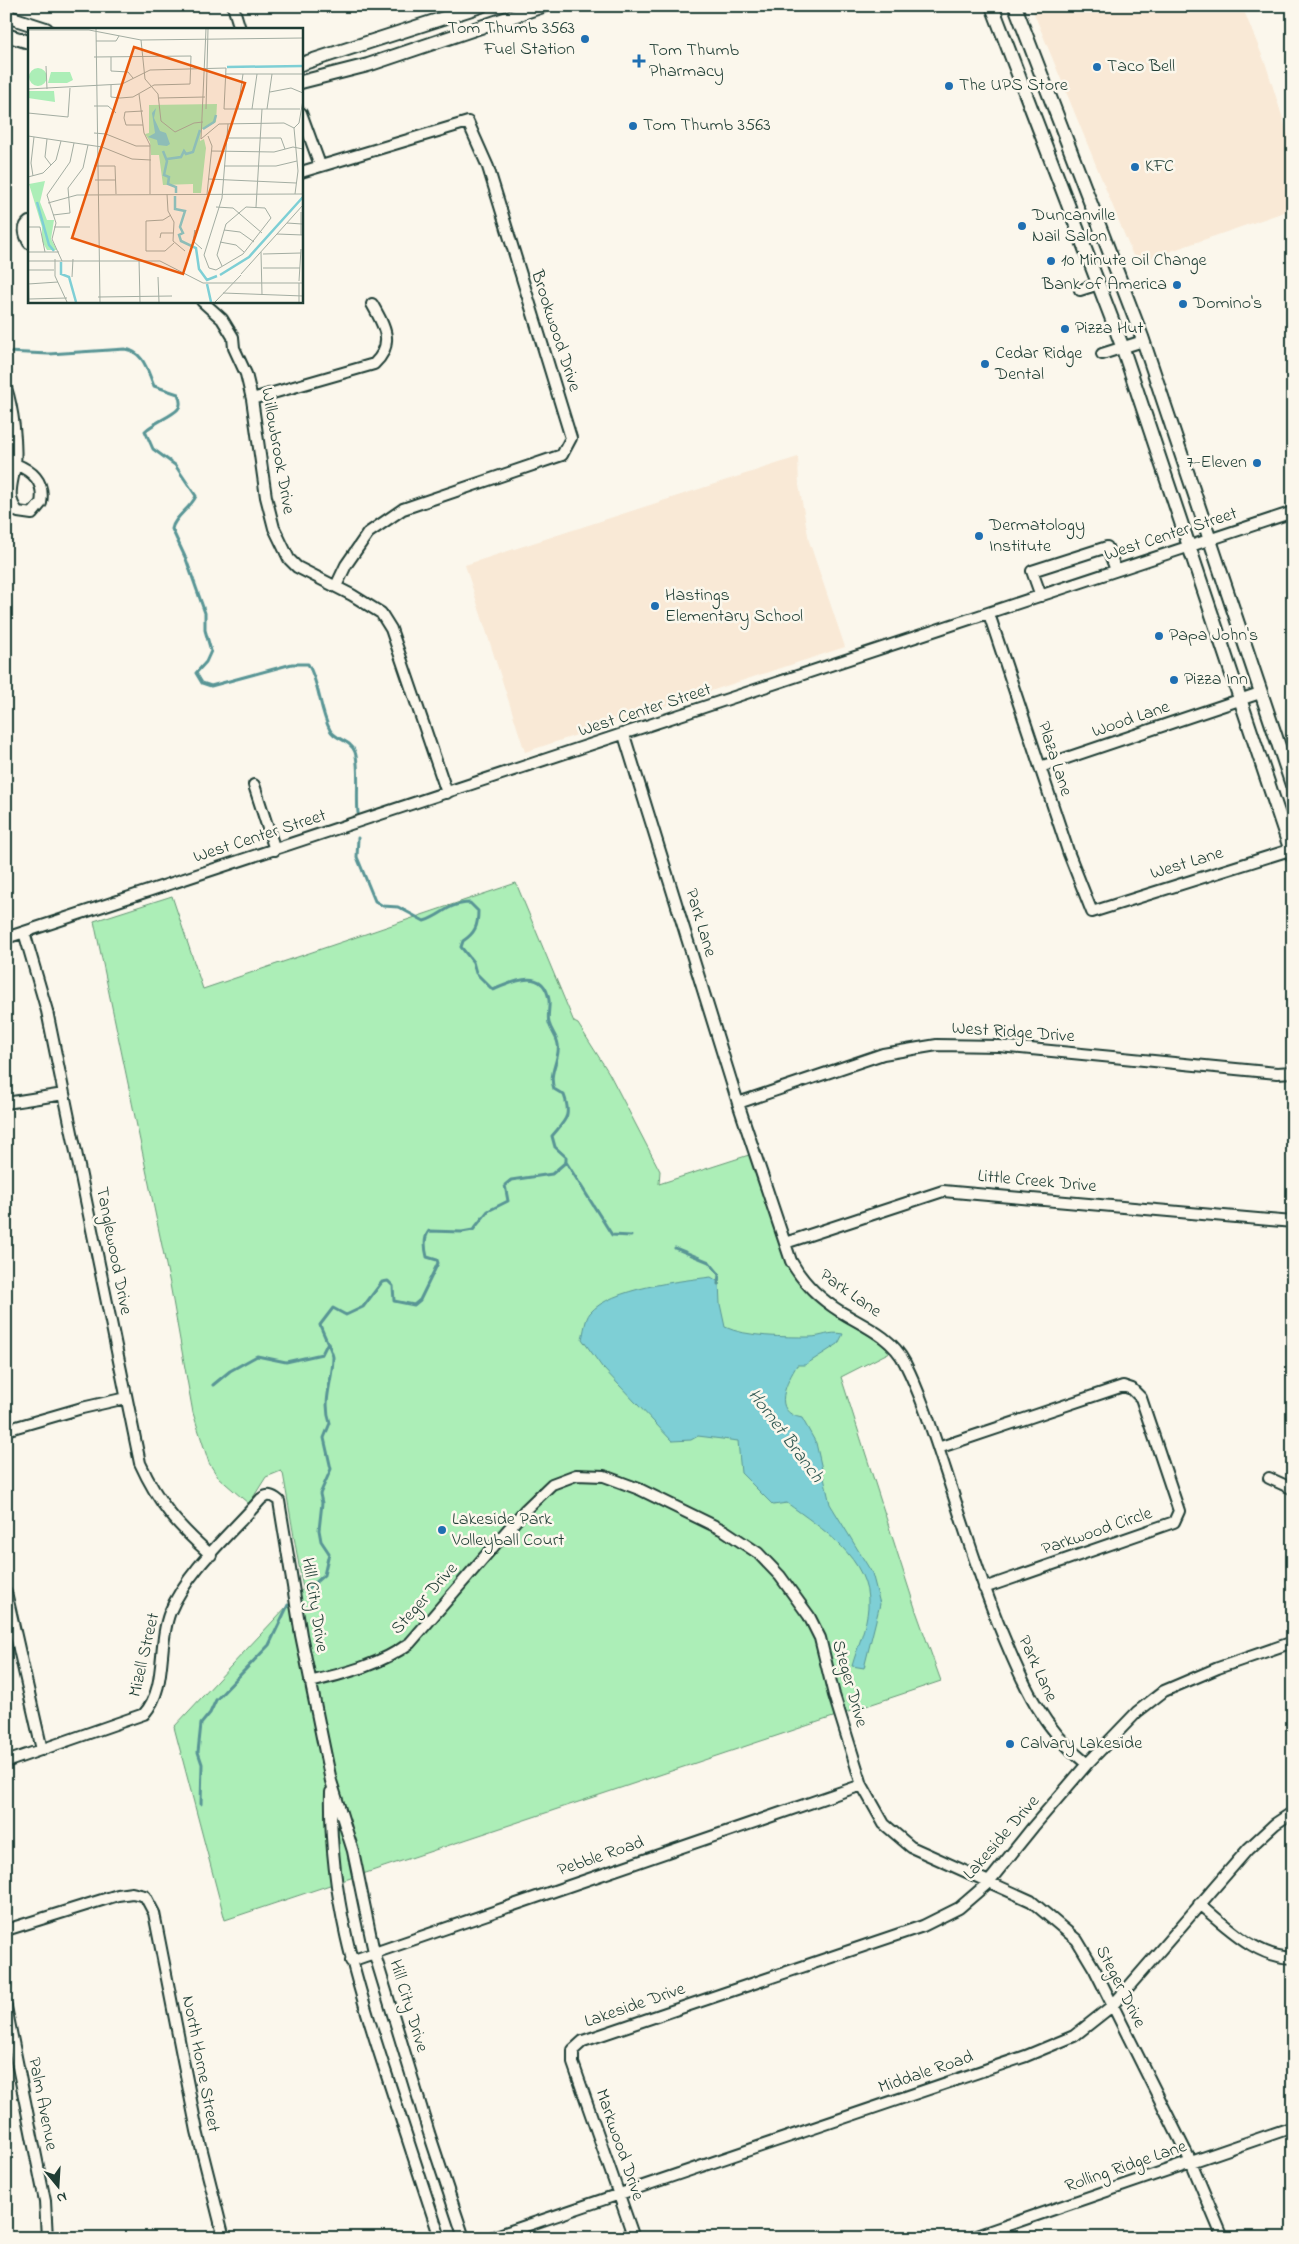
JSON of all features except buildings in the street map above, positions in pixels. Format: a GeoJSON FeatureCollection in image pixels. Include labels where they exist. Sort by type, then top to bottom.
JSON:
{"type":"FeatureCollection","features":[{"type":"Feature","properties":{"kind":"main road"},"geometry":{"type":"LineString","coordinates":[[302,64],[480,6]]}},
{"type":"Feature","properties":{"kind":"main road"},"geometry":{"type":"LineString","coordinates":[[302,82],[368,65],[523,9],[543,6]]}},
{"type":"Feature","properties":{"kind":"main road"},"geometry":{"type":"LineString","coordinates":[[992,6],[1123,348],[1191,545],[1292,852]]}},
{"type":"Feature","properties":{"kind":"main road"},"geometry":{"type":"LineString","coordinates":[[1014,6],[1075,160],[1143,341],[1293,788]]}},
{"type":"Feature","properties":{"kind":"main road"},"geometry":{"type":"LineString","coordinates":[[6,16],[43,28]]}},
{"type":"Feature","properties":{"kind":"main road"},"geometry":{"type":"LineString","coordinates":[[6,35],[28,42]]}},
{"type":"Feature","properties":{"kind":"main road"},"geometry":{"type":"LineString","coordinates":[[1054,165],[1075,160]]}},
{"type":"Feature","properties":{"kind":"street"},"geometry":{"type":"LineString","coordinates":[[232,6],[240,28]]}},
{"type":"Feature","properties":{"kind":"street"},"geometry":{"type":"LineString","coordinates":[[302,116],[320,165]]}},
{"type":"Feature","properties":{"kind":"street","name":"Brookwood Drive"},"geometry":{"type":"LineString","coordinates":[[302,172],[468,122],[488,167],[571,438],[562,455],[404,509],[368,533],[350,558],[336,586]]}},
{"type":"Feature","properties":{"kind":"street"},"geometry":{"type":"LineString","coordinates":[[28,223],[25,227],[25,236],[28,241]]}},
{"type":"Feature","properties":{"kind":"street"},"geometry":{"type":"LineString","coordinates":[[1080,290],[1099,284]]}},
{"type":"Feature","properties":{"kind":"street","name":"Willowbrook Drive"},"geometry":{"type":"LineString","coordinates":[[203,302],[222,320],[233,337],[234,348],[246,374],[252,399],[266,497],[274,528],[289,559],[297,567],[336,586],[381,613],[391,629],[447,793]]}},
{"type":"Feature","properties":{"kind":"street"},"geometry":{"type":"LineString","coordinates":[[252,399],[374,364],[384,354],[387,342],[383,325],[372,304]]}},
{"type":"Feature","properties":{"kind":"street"},"geometry":{"type":"LineString","coordinates":[[1102,354],[1143,341]]}},
{"type":"Feature","properties":{"kind":"street"},"geometry":{"type":"LineString","coordinates":[[6,388],[12,404],[15,464],[10,486],[13,507],[18,512],[32,514],[37,511],[42,497],[38,479],[32,472],[15,464]]}},
{"type":"Feature","properties":{"kind":"street","name":"West Center Street"},"geometry":{"type":"LineString","coordinates":[[6,938],[990,614],[1116,570],[1293,512]]}},
{"type":"Feature","properties":{"kind":"street"},"geometry":{"type":"LineString","coordinates":[[1041,596],[1032,571],[1107,546],[1116,570]]}},
{"type":"Feature","properties":{"kind":"street","name":"Plaza Lane"},"geometry":{"type":"LineString","coordinates":[[990,614],[1069,854],[1092,912]]}},
{"type":"Feature","properties":{"kind":"street","name":"Wood Lane"},"geometry":{"type":"LineString","coordinates":[[1040,767],[1260,693]]}},
{"type":"Feature","properties":{"kind":"street","name":"Park Lane"},"geometry":{"type":"LineString","coordinates":[[624,735],[738,1103],[791,1261],[801,1279],[808,1286],[840,1311],[890,1343],[900,1355],[922,1403],[984,1588],[1021,1679],[1042,1717],[1068,1749],[1087,1764]]}},
{"type":"Feature","properties":{"kind":"street"},"geometry":{"type":"LineString","coordinates":[[254,785],[275,850]]}},
{"type":"Feature","properties":{"kind":"street","name":"West Lane"},"geometry":{"type":"LineString","coordinates":[[1092,912],[1196,877],[1292,852]]}},
{"type":"Feature","properties":{"kind":"street","name":"Tanglewood Drive"},"geometry":{"type":"LineString","coordinates":[[24,932],[42,995],[64,1094],[140,1463],[150,1486],[173,1520],[211,1555]]}},
{"type":"Feature","properties":{"kind":"street","name":"West Ridge Drive"},"geometry":{"type":"LineString","coordinates":[[738,1103],[882,1054],[937,1045],[999,1046],[1277,1073],[1293,1072]]}},
{"type":"Feature","properties":{"kind":"street"},"geometry":{"type":"LineString","coordinates":[[6,1103],[64,1094]]}},
{"type":"Feature","properties":{"kind":"street","name":"Little Creek Drive"},"geometry":{"type":"LineString","coordinates":[[785,1243],[943,1191],[1293,1222]]}},
{"type":"Feature","properties":{"kind":"street","name":"Parkwood Circle"},"geometry":{"type":"LineString","coordinates":[[938,1448],[1123,1386],[1132,1389],[1141,1398],[1162,1454],[1179,1511],[1174,1522],[984,1588]]}},
{"type":"Feature","properties":{"kind":"street"},"geometry":{"type":"LineString","coordinates":[[6,1430],[82,1408],[126,1398]]}},
{"type":"Feature","properties":{"kind":"street","name":"Steger Drive"},"geometry":{"type":"LineString","coordinates":[[310,1682],[368,1666],[392,1656],[410,1643],[525,1510],[552,1484],[576,1475],[604,1476],[639,1489],[725,1531],[758,1553],[780,1576],[808,1616],[820,1638],[834,1695],[862,1784],[884,1824],[911,1847],[1031,1901],[1077,1940],[1095,1970],[1191,2162],[1223,2238]]}},
{"type":"Feature","properties":{"kind":"street"},"geometry":{"type":"LineString","coordinates":[[1269,1478],[1293,1489]]}},
{"type":"Feature","properties":{"kind":"street","name":"Mizell Street"},"geometry":{"type":"LineString","coordinates":[[6,1762],[133,1720],[148,1710],[156,1695],[169,1614],[184,1585],[261,1500],[266,1496],[273,1496]]}},
{"type":"Feature","properties":{"kind":"street","name":"Hill City Drive"},"geometry":{"type":"LineString","coordinates":[[273,1496],[279,1501],[282,1508],[310,1682],[331,1781],[352,1852],[374,1952],[429,2133],[464,2238]]}},
{"type":"Feature","properties":{"kind":"street"},"geometry":{"type":"LineString","coordinates":[[6,1593],[42,1750]]}},
{"type":"Feature","properties":{"kind":"street","name":"Lakeside Drive"},"geometry":{"type":"LineString","coordinates":[[573,2063],[573,2050],[588,2039],[923,1926],[959,1908],[988,1883],[1087,1764],[1137,1712],[1164,1691],[1218,1668],[1293,1642]]}},
{"type":"Feature","properties":{"kind":"street","name":"Hill City Drive"},"geometry":{"type":"LineString","coordinates":[[331,1781],[330,1834],[334,1882],[351,1961],[440,2238]]}},
{"type":"Feature","properties":{"kind":"street","name":"Pebble Road"},"geometry":{"type":"LineString","coordinates":[[351,1961],[862,1784]]}},
{"type":"Feature","properties":{"kind":"street","name":"Middale Road"},"geometry":{"type":"LineString","coordinates":[[490,2238],[1026,2056],[1074,2036],[1112,2006],[1198,1904],[1248,1850],[1274,1824],[1293,1812]]}},
{"type":"Feature","properties":{"kind":"street","name":"North Horne Street"},"geometry":{"type":"LineString","coordinates":[[6,1930],[118,1895],[132,1893],[145,1896],[154,1913],[199,2141],[224,2238]]}},
{"type":"Feature","properties":{"kind":"street"},"geometry":{"type":"LineString","coordinates":[[1198,1904],[1260,1951],[1280,1958],[1293,1958]]}},
{"type":"Feature","properties":{"kind":"street","name":"Palm Avenue"},"geometry":{"type":"LineString","coordinates":[[6,2007],[45,2202],[47,2238]]}},
{"type":"Feature","properties":{"kind":"street","name":"Markwood Drive"},"geometry":{"type":"LineString","coordinates":[[573,2063],[634,2238]]}},
{"type":"Feature","properties":{"kind":"street","name":"Rolling Ridge Lane"},"geometry":{"type":"LineString","coordinates":[[970,2238],[1293,2127]]}},
{"type":"Feature","properties":{"kind":"shaded area"},"geometry":{"type":"Polygon","coordinates":[[[1031,6],[1242,6],[1266,65],[1293,151],[1293,209],[1136,263],[1031,6]]]}},
{"type":"Feature","properties":{"kind":"shaded area","name":"Hastings Elementary School"},"geometry":{"type":"Polygon","coordinates":[[[798,457],[799,485],[809,541],[845,647],[525,752],[465,565],[798,457]]]}},
{"type":"Feature","properties":{"kind":"green space"},"geometry":{"type":"Polygon","coordinates":[[[516,883],[574,1022],[578,1024],[609,1073],[660,1171],[659,1184],[752,1154],[783,1255],[804,1290],[826,1310],[873,1338],[890,1352],[841,1377],[916,1611],[941,1681],[225,1920],[174,1727],[303,1589],[283,1473],[281,1471],[266,1477],[249,1504],[218,1477],[209,1463],[193,1413],[170,1284],[94,921],[172,896],[203,989],[516,883]]]}},
{"type":"Feature","properties":{"kind":"water"},"geometry":{"type":"Polygon","coordinates":[[[711,1277],[719,1282],[720,1304],[725,1327],[754,1335],[809,1337],[833,1333],[843,1334],[838,1344],[805,1365],[797,1365],[786,1388],[784,1403],[786,1410],[792,1415],[802,1418],[816,1443],[830,1504],[872,1573],[880,1604],[864,1668],[852,1666],[867,1614],[867,1590],[853,1560],[841,1546],[787,1503],[773,1505],[741,1473],[738,1441],[698,1436],[691,1440],[672,1441],[602,1367],[582,1339],[590,1313],[600,1304],[613,1297],[647,1287],[711,1277]]]}},
{"type":"Feature","properties":{"kind":"waterway","name":"Hornet Branch"},"geometry":{"type":"LineString","coordinates":[[6,352],[49,354],[125,349],[137,354],[141,358],[154,386],[178,394],[180,400],[178,409],[145,431],[153,449],[175,465],[196,496],[176,520],[172,529],[186,559],[205,613],[205,630],[211,651],[206,662],[196,673],[202,683],[211,686],[292,664],[308,664],[315,680],[326,722],[330,730],[335,736],[350,744],[355,752],[358,813]]}},
{"type":"Feature","properties":{"kind":"waterway","name":"Hornet Branch"},"geometry":{"type":"LineString","coordinates":[[358,838],[357,857],[375,901],[383,906],[398,907],[424,921],[455,905],[470,903],[478,911],[477,921],[475,929],[463,941],[461,947],[473,962],[476,973],[493,990],[509,983],[526,979],[541,983],[546,989],[549,1000],[549,1023],[557,1040],[558,1047],[553,1084],[554,1089],[564,1095],[567,1108],[566,1118],[552,1136],[555,1147],[566,1157],[566,1162],[612,1235],[631,1236]]}},
{"type":"Feature","properties":{"kind":"waterway"},"geometry":{"type":"LineString","coordinates":[[307,1590],[324,1575],[329,1553],[321,1541],[319,1530],[322,1503],[320,1494],[331,1469],[324,1438],[330,1423],[327,1398],[333,1357],[320,1325],[333,1308],[346,1315],[363,1307],[382,1282],[388,1281],[393,1286],[394,1301],[414,1305],[420,1300],[438,1263],[437,1260],[427,1257],[425,1240],[429,1231],[462,1232],[473,1230],[488,1211],[508,1201],[505,1185],[511,1180],[552,1174],[566,1162]]}},
{"type":"Feature","properties":{"kind":"waterway","name":"Hornet Branch"},"geometry":{"type":"LineString","coordinates":[[675,1248],[709,1262],[719,1274],[718,1284]]}},
{"type":"Feature","properties":{"kind":"waterway"},"geometry":{"type":"LineString","coordinates":[[213,1385],[230,1371],[257,1356],[286,1362],[322,1354],[327,1344]]}},
{"type":"Feature","properties":{"kind":"waterway"},"geometry":{"type":"LineString","coordinates":[[201,1804],[202,1764],[198,1752],[201,1724],[210,1713],[216,1700],[269,1645],[288,1605]]}},
{"type":"Feature","properties":{"kind":"place","name":"Tom Thumb 3563 Fuel Station"},"geometry":{"type":"Point","coordinates":[585,39]}},
{"type":"Feature","properties":{"kind":"place","name":"Tom Thumb Pharmacy"},"geometry":{"type":"Point","coordinates":[639,61]}},
{"type":"Feature","properties":{"kind":"place","name":"Taco Bell"},"geometry":{"type":"Point","coordinates":[1097,67]}},
{"type":"Feature","properties":{"kind":"place","name":"The UPS Store"},"geometry":{"type":"Point","coordinates":[949,86]}},
{"type":"Feature","properties":{"kind":"place","name":"Tom Thumb 3563"},"geometry":{"type":"Point","coordinates":[633,126]}},
{"type":"Feature","properties":{"kind":"place","name":"KFC"},"geometry":{"type":"Point","coordinates":[1135,167]}},
{"type":"Feature","properties":{"kind":"place","name":"Duncanville Nail Salon"},"geometry":{"type":"Point","coordinates":[1022,226]}},
{"type":"Feature","properties":{"kind":"place","name":"10 Minute Oil Change"},"geometry":{"type":"Point","coordinates":[1051,261]}},
{"type":"Feature","properties":{"kind":"place","name":"Bank of America"},"geometry":{"type":"Point","coordinates":[1177,285]}},
{"type":"Feature","properties":{"kind":"place","name":"Domino's"},"geometry":{"type":"Point","coordinates":[1183,304]}},
{"type":"Feature","properties":{"kind":"place","name":"Pizza Hut"},"geometry":{"type":"Point","coordinates":[1065,329]}},
{"type":"Feature","properties":{"kind":"place","name":"Cedar Ridge Dental"},"geometry":{"type":"Point","coordinates":[985,364]}},
{"type":"Feature","properties":{"kind":"place","name":"7-Eleven"},"geometry":{"type":"Point","coordinates":[1257,463]}},
{"type":"Feature","properties":{"kind":"place","name":"Dermatology Institute"},"geometry":{"type":"Point","coordinates":[979,536]}},
{"type":"Feature","properties":{"kind":"place","name":"Hastings Elementary School"},"geometry":{"type":"Point","coordinates":[655,606]}},
{"type":"Feature","properties":{"kind":"place","name":"Papa John's"},"geometry":{"type":"Point","coordinates":[1159,636]}},
{"type":"Feature","properties":{"kind":"place","name":"Pizza Inn"},"geometry":{"type":"Point","coordinates":[1174,680]}},
{"type":"Feature","properties":{"kind":"place","name":"Lakeside Park Volleyball Court"},"geometry":{"type":"Point","coordinates":[442,1530]}},
{"type":"Feature","properties":{"kind":"place","name":"Calvary Lakeside"},"geometry":{"type":"Point","coordinates":[1010,1744]}}]}
